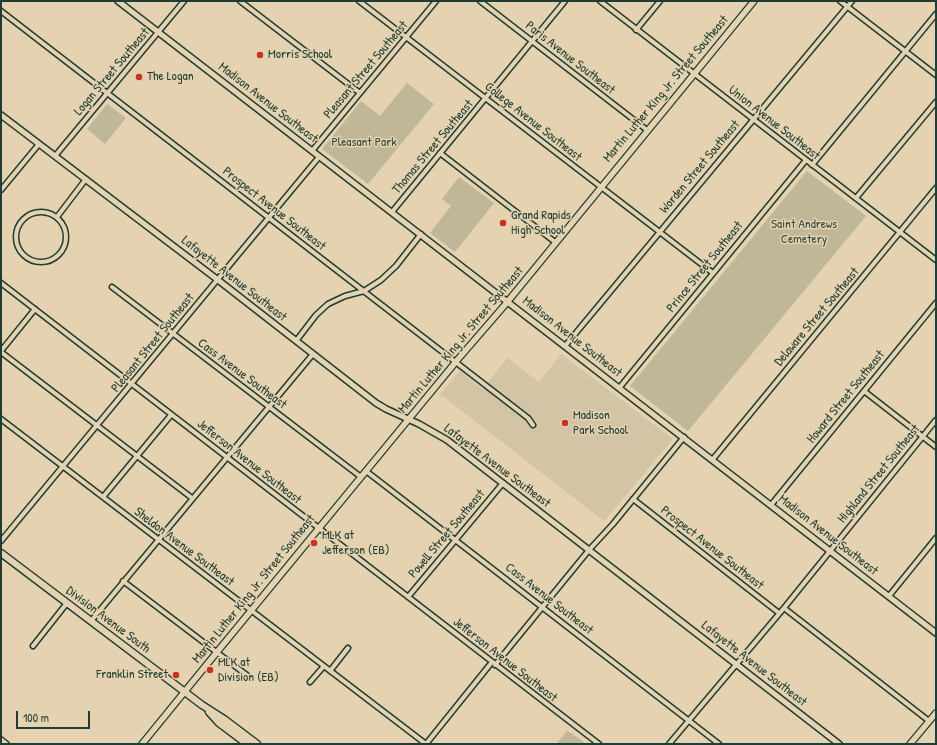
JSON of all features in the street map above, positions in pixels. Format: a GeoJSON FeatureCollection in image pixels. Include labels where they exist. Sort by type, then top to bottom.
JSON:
{"type":"FeatureCollection","features":[{"type":"Feature","properties":{"kind":"main road","name":"Martin Luther King Jr. Street Southeast"},"geometry":{"type":"LineString","coordinates":[[142,744],[754,1]]}},
{"type":"Feature","properties":{"kind":"main road","name":"Division Avenue South"},"geometry":{"type":"LineString","coordinates":[[1,553],[184,692],[224,719],[243,741],[258,744]]}},
{"type":"Feature","properties":{"kind":"main road"},"geometry":{"type":"LineString","coordinates":[[910,744],[932,720],[936,713]]}},
{"type":"Feature","properties":{"kind":"street","name":"Madison Avenue Southeast"},"geometry":{"type":"LineString","coordinates":[[118,1],[936,632]]}},
{"type":"Feature","properties":{"kind":"street","name":"Logan Street Southeast"},"geometry":{"type":"LineString","coordinates":[[55,156],[184,1]]}},
{"type":"Feature","properties":{"kind":"street"},"geometry":{"type":"LineString","coordinates":[[240,1],[360,93]]}},
{"type":"Feature","properties":{"kind":"street","name":"College Avenue Southeast"},"geometry":{"type":"LineString","coordinates":[[359,1],[713,273]]}},
{"type":"Feature","properties":{"kind":"street","name":"Pleasant Street Southeast"},"geometry":{"type":"LineString","coordinates":[[312,151],[436,1]]}},
{"type":"Feature","properties":{"kind":"street","name":"Paris Avenue Southeast"},"geometry":{"type":"LineString","coordinates":[[480,1],[647,130]]}},
{"type":"Feature","properties":{"kind":"street","name":"Thomas Street Southeast"},"geometry":{"type":"LineString","coordinates":[[392,212],[565,1]]}},
{"type":"Feature","properties":{"kind":"street","name":"Union Avenue Southeast"},"geometry":{"type":"LineString","coordinates":[[600,1],[936,260]]}},
{"type":"Feature","properties":{"kind":"street"},"geometry":{"type":"LineString","coordinates":[[636,30],[660,1]]}},
{"type":"Feature","properties":{"kind":"street"},"geometry":{"type":"LineString","coordinates":[[840,1],[936,75]]}},
{"type":"Feature","properties":{"kind":"street","name":"Worden Street Southeast"},"geometry":{"type":"LineString","coordinates":[[565,346],[852,1]]}},
{"type":"Feature","properties":{"kind":"street","name":"Prospect Avenue Southeast"},"geometry":{"type":"LineString","coordinates":[[1,11],[528,418],[533,425]]}},
{"type":"Feature","properties":{"kind":"street"},"geometry":{"type":"LineString","coordinates":[[812,165],[936,14]]}},
{"type":"Feature","properties":{"kind":"street"},"geometry":{"type":"LineString","coordinates":[[856,198],[936,102]]}},
{"type":"Feature","properties":{"kind":"street","name":"Lafayette Avenue Southeast"},"geometry":{"type":"LineString","coordinates":[[1,115],[218,280],[376,403],[447,440],[839,744]]}},
{"type":"Feature","properties":{"kind":"street"},"geometry":{"type":"LineString","coordinates":[[1,190],[39,144]]}},
{"type":"Feature","properties":{"kind":"street"},"geometry":{"type":"LineString","coordinates":[[440,153],[555,242]]}},
{"type":"Feature","properties":{"kind":"street","name":"Pleasant Street Southeast"},"geometry":{"type":"LineString","coordinates":[[1,541],[319,157]]}},
{"type":"Feature","properties":{"kind":"street","name":"Prince Street Southeast"},"geometry":{"type":"LineString","coordinates":[[620,387],[806,160]]}},
{"type":"Feature","properties":{"kind":"street"},"geometry":{"type":"LineString","coordinates":[[57,217],[86,179]]}},
{"type":"Feature","properties":{"kind":"street","name":"Delaware Street Southeast"},"geometry":{"type":"LineString","coordinates":[[713,459],[936,188]]}},
{"type":"Feature","properties":{"kind":"street"},"geometry":{"type":"LineString","coordinates":[[37,212],[51,214],[57,217],[65,228],[66,234],[66,241],[60,253],[43,262],[36,261],[24,255],[17,244],[16,236],[17,230],[25,218],[37,212]]}},
{"type":"Feature","properties":{"kind":"street"},"geometry":{"type":"LineString","coordinates":[[296,341],[316,315],[328,304],[345,296],[364,291],[388,275],[420,234]]}},
{"type":"Feature","properties":{"kind":"street","name":"Jefferson Avenue Southeast"},"geometry":{"type":"LineString","coordinates":[[1,283],[599,744]]}},
{"type":"Feature","properties":{"kind":"street","name":"Cass Avenue Southeast"},"geometry":{"type":"LineString","coordinates":[[112,287],[361,477]]}},
{"type":"Feature","properties":{"kind":"street","name":"Howard Street Southeast"},"geometry":{"type":"LineString","coordinates":[[771,505],[936,303]]}},
{"type":"Feature","properties":{"kind":"street"},"geometry":{"type":"LineString","coordinates":[[35,309],[1,351],[192,498]]}},
{"type":"Feature","properties":{"kind":"street"},"geometry":{"type":"LineString","coordinates":[[91,620],[268,406],[313,354]]}},
{"type":"Feature","properties":{"kind":"street"},"geometry":{"type":"LineString","coordinates":[[864,391],[936,447]]}},
{"type":"Feature","properties":{"kind":"street"},"geometry":{"type":"LineString","coordinates":[[103,498],[171,414]]}},
{"type":"Feature","properties":{"kind":"street","name":"Sheldon Avenue Southeast"},"geometry":{"type":"LineString","coordinates":[[1,419],[426,744]]}},
{"type":"Feature","properties":{"kind":"street","name":"Highland Street Southeast"},"geometry":{"type":"LineString","coordinates":[[669,744],[784,608],[936,420]]}},
{"type":"Feature","properties":{"kind":"street"},"geometry":{"type":"LineString","coordinates":[[426,744],[493,663],[543,607],[684,437]]}},
{"type":"Feature","properties":{"kind":"street","name":"Cass Avenue Southeast"},"geometry":{"type":"LineString","coordinates":[[366,471],[720,744]]}},
{"type":"Feature","properties":{"kind":"street","name":"Powell Street Southeast"},"geometry":{"type":"LineString","coordinates":[[408,597],[502,483]]}},
{"type":"Feature","properties":{"kind":"street","name":"Prospect Avenue Southeast"},"geometry":{"type":"LineString","coordinates":[[633,499],[779,613]]}},
{"type":"Feature","properties":{"kind":"street"},"geometry":{"type":"LineString","coordinates":[[889,596],[936,538]]}},
{"type":"Feature","properties":{"kind":"street"},"geometry":{"type":"LineString","coordinates":[[123,581],[248,676]]}},
{"type":"Feature","properties":{"kind":"street"},"geometry":{"type":"LineString","coordinates":[[33,646],[67,603]]}},
{"type":"Feature","properties":{"kind":"street"},"geometry":{"type":"LineString","coordinates":[[784,608],[932,720]]}},
{"type":"Feature","properties":{"kind":"street"},"geometry":{"type":"LineString","coordinates":[[330,671],[348,648]]}},
{"type":"Feature","properties":{"kind":"street"},"geometry":{"type":"LineString","coordinates":[[310,682],[324,666]]}},
{"type":"Feature","properties":{"kind":"street"},"geometry":{"type":"LineString","coordinates":[[1,740],[6,744]]}},
{"type":"Feature","properties":{"kind":"shaded area","name":"Madison Park School"},"geometry":{"type":"Polygon","coordinates":[[[561,354],[673,439],[604,521],[440,394],[460,371],[483,389],[507,358],[539,382],[561,354]]]}},
{"type":"Feature","properties":{"kind":"green space","name":"Pleasant Park"},"geometry":{"type":"Polygon","coordinates":[[[407,83],[434,104],[368,184],[322,149],[361,101],[380,116],[407,83]]]}},
{"type":"Feature","properties":{"kind":"green space"},"geometry":{"type":"Polygon","coordinates":[[[107,104],[126,118],[105,144],[87,129],[107,104]]]}},
{"type":"Feature","properties":{"kind":"green space","name":"Saint Andrews Cemetery"},"geometry":{"type":"Polygon","coordinates":[[[807,171],[866,216],[688,431],[630,386],[807,171]]]}},
{"type":"Feature","properties":{"kind":"green space"},"geometry":{"type":"Polygon","coordinates":[[[459,177],[494,203],[455,252],[430,233],[451,206],[442,199],[459,177]]]}},
{"type":"Feature","properties":{"kind":"green space"},"geometry":{"type":"Polygon","coordinates":[[[567,731],[571,733],[586,744],[556,744],[567,731]]]}},
{"type":"Feature","properties":{"kind":"place","name":"Morris School"},"geometry":{"type":"Point","coordinates":[260,55]}},
{"type":"Feature","properties":{"kind":"place","name":"The Logan"},"geometry":{"type":"Point","coordinates":[139,77]}},
{"type":"Feature","properties":{"kind":"place","name":"Grand Rapids High School"},"geometry":{"type":"Point","coordinates":[503,223]}},
{"type":"Feature","properties":{"kind":"place","name":"Madison Park School"},"geometry":{"type":"Point","coordinates":[565,423]}},
{"type":"Feature","properties":{"kind":"place","name":"MLK at Jefferson (EB)"},"geometry":{"type":"Point","coordinates":[314,543]}},
{"type":"Feature","properties":{"kind":"place","name":"MLK at Division (EB)"},"geometry":{"type":"Point","coordinates":[210,670]}},
{"type":"Feature","properties":{"kind":"place","name":"Franklin Street"},"geometry":{"type":"Point","coordinates":[176,675]}}]}
